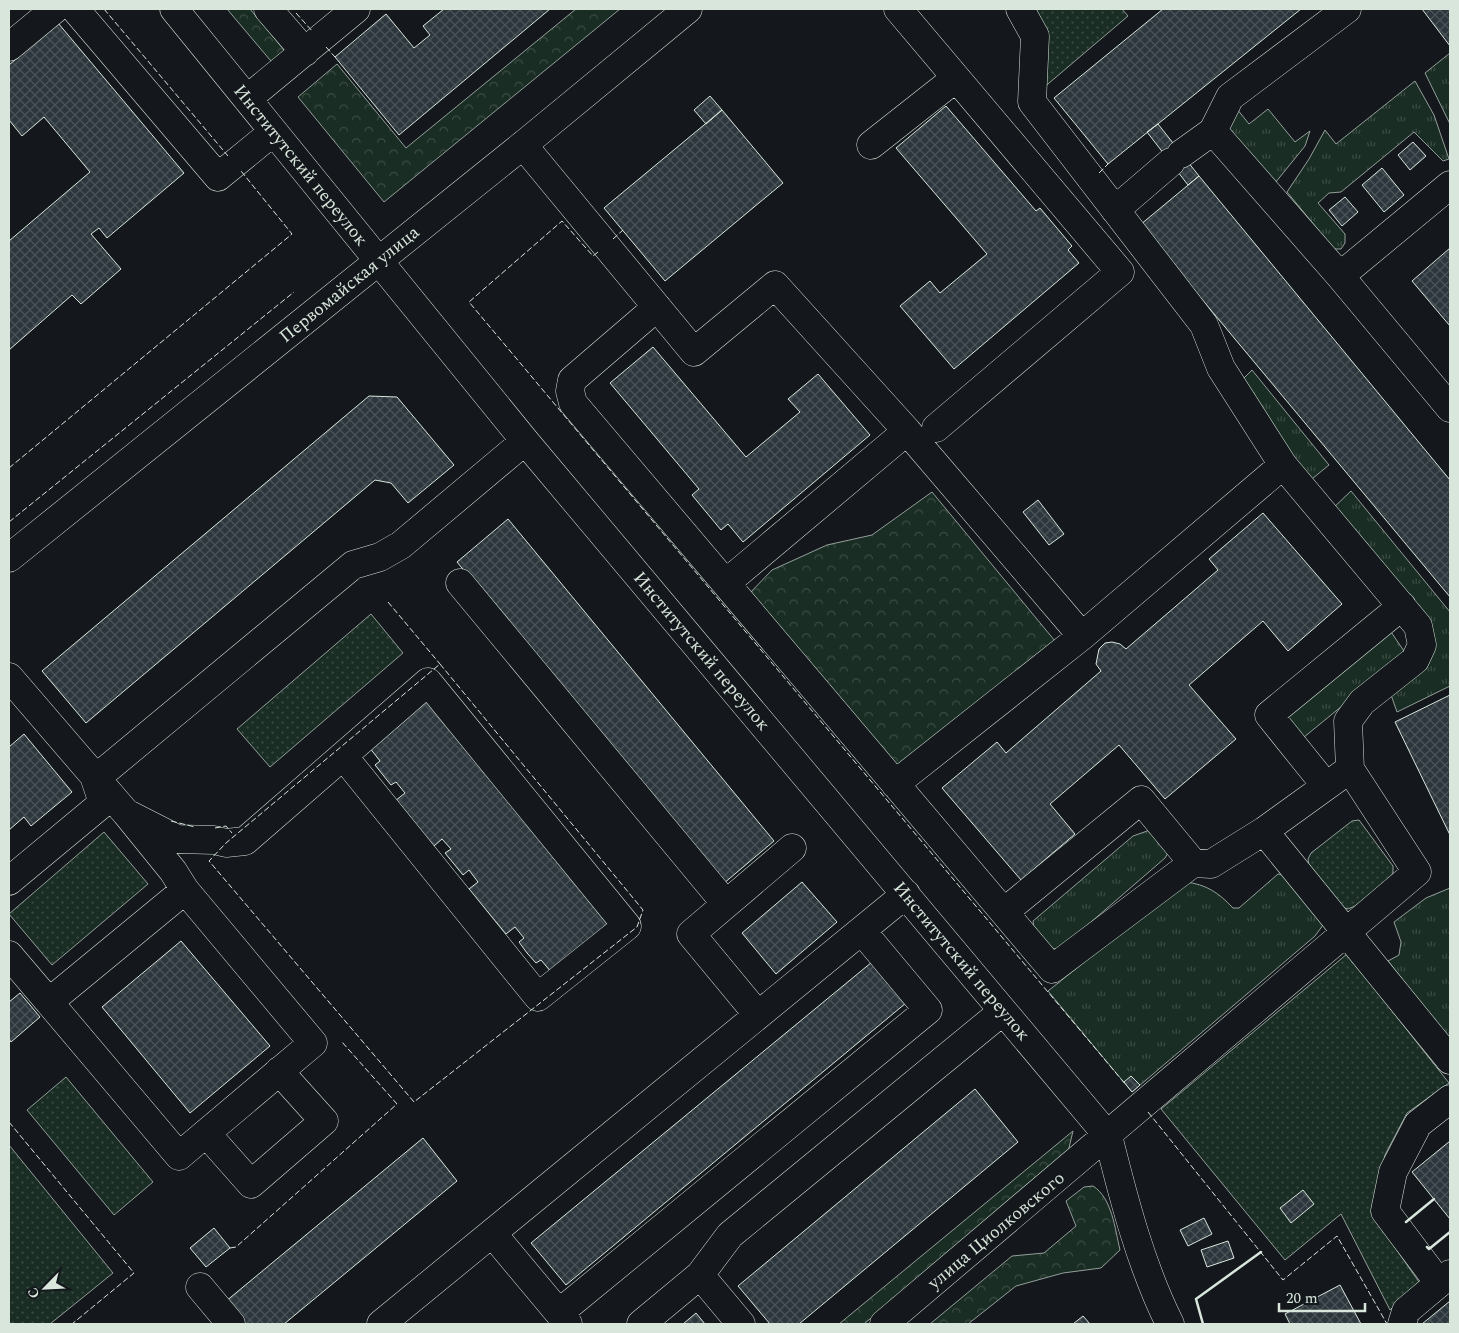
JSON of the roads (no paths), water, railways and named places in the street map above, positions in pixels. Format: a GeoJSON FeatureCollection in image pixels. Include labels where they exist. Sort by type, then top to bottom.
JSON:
{"type":"FeatureCollection","features":[{"type":"Feature","properties":{"kind":"street"},"geometry":{"type":"LineString","coordinates":[[9,47],[55,9]]}},
{"type":"Feature","properties":{"kind":"street"},"geometry":{"type":"LineString","coordinates":[[76,9],[218,177],[274,132]]}},
{"type":"Feature","properties":{"kind":"street","name":"Институтский переулок"},"geometry":{"type":"LineString","coordinates":[[174,9],[525,441],[1108,1136],[1121,1186],[1155,1294],[1170,1324]]}},
{"type":"Feature","properties":{"kind":"street"},"geometry":{"type":"LineString","coordinates":[[268,9],[305,52]]}},
{"type":"Feature","properties":{"kind":"street"},"geometry":{"type":"LineString","coordinates":[[247,99],[356,9]]}},
{"type":"Feature","properties":{"kind":"street","name":"Первомайская улица"},"geometry":{"type":"LineString","coordinates":[[9,558],[688,9]]}},
{"type":"Feature","properties":{"kind":"street"},"geometry":{"type":"LineString","coordinates":[[898,9],[1120,272],[936,428]]}},
{"type":"Feature","properties":{"kind":"street"},"geometry":{"type":"LineString","coordinates":[[657,307],[572,380],[570,391],[573,402],[1052,969],[1193,863],[1211,864],[1264,832],[1350,769],[1348,721],[1362,702],[1415,660],[1422,644],[1418,626],[1283,465],[1221,368],[1204,324],[1032,102],[1036,36],[1020,9]]}},
{"type":"Feature","properties":{"kind":"street"},"geometry":{"type":"LineString","coordinates":[[1115,210],[1176,158],[1213,131],[1230,97],[1347,9]]}},
{"type":"Feature","properties":{"kind":"street"},"geometry":{"type":"LineString","coordinates":[[871,145],[956,78]]}},
{"type":"Feature","properties":{"kind":"street"},"geometry":{"type":"LineString","coordinates":[[1213,131],[1340,276],[1450,408]]}},
{"type":"Feature","properties":{"kind":"street"},"geometry":{"type":"LineString","coordinates":[[523,144],[694,352],[774,285],[907,431],[1082,636]]}},
{"type":"Feature","properties":{"kind":"street"},"geometry":{"type":"LineString","coordinates":[[1340,276],[1450,185]]}},
{"type":"Feature","properties":{"kind":"street"},"geometry":{"type":"LineString","coordinates":[[726,583],[907,431]]}},
{"type":"Feature","properties":{"kind":"street"},"geometry":{"type":"LineString","coordinates":[[95,779],[353,565],[380,557],[401,545],[525,441]]}},
{"type":"Feature","properties":{"kind":"street"},"geometry":{"type":"LineString","coordinates":[[895,784],[1082,636],[1283,465]]}},
{"type":"Feature","properties":{"kind":"street"},"geometry":{"type":"LineString","coordinates":[[460,583],[726,904]]}},
{"type":"Feature","properties":{"kind":"street"},"geometry":{"type":"LineString","coordinates":[[1326,786],[1269,715],[1402,606]]}},
{"type":"Feature","properties":{"kind":"street"},"geometry":{"type":"LineString","coordinates":[[9,677],[126,813],[173,871],[185,890],[313,1043],[179,1156],[9,955]]}},
{"type":"Feature","properties":{"kind":"street"},"geometry":{"type":"LineString","coordinates":[[126,813],[178,839],[214,840],[226,843],[245,841],[344,757],[428,682],[627,926],[538,997],[344,757]]}},
{"type":"Feature","properties":{"kind":"street","name":"улица Циолковского"},"geometry":{"type":"LineString","coordinates":[[884,1324],[1417,872],[1350,769]]}},
{"type":"Feature","properties":{"kind":"street"},"geometry":{"type":"LineString","coordinates":[[9,881],[103,803],[95,779]]}},
{"type":"Feature","properties":{"kind":"street"},"geometry":{"type":"LineString","coordinates":[[1004,912],[1141,800],[1193,863]]}},
{"type":"Feature","properties":{"kind":"street"},"geometry":{"type":"LineString","coordinates":[[1264,832],[1450,1060]]}},
{"type":"Feature","properties":{"kind":"street"},"geometry":{"type":"LineString","coordinates":[[758,1015],[691,934],[792,848]]}},
{"type":"Feature","properties":{"kind":"street"},"geometry":{"type":"LineString","coordinates":[[49,1002],[185,890]]}},
{"type":"Feature","properties":{"kind":"street"},"geometry":{"type":"LineString","coordinates":[[380,1324],[906,894]]}},
{"type":"Feature","properties":{"kind":"street"},"geometry":{"type":"LineString","coordinates":[[492,1233],[563,1319],[928,1010],[862,931]]}},
{"type":"Feature","properties":{"kind":"street"},"geometry":{"type":"LineString","coordinates":[[642,1324],[700,1275],[730,1236],[1003,1010]]}},
{"type":"Feature","properties":{"kind":"street"},"geometry":{"type":"LineString","coordinates":[[206,1133],[251,1184],[324,1121],[279,1071]]}},
{"type":"Feature","properties":{"kind":"street"},"geometry":{"type":"LineString","coordinates":[[1402,1324],[1406,1311],[1445,1279],[1385,1211],[1392,1172],[1418,1124],[1450,1099]]}},
{"type":"Feature","properties":{"kind":"street"},"geometry":{"type":"LineString","coordinates":[[700,1275],[741,1324]]}},
{"type":"Feature","properties":{"kind":"street"},"geometry":{"type":"LineString","coordinates":[[200,1287],[231,1324]]}}]}
